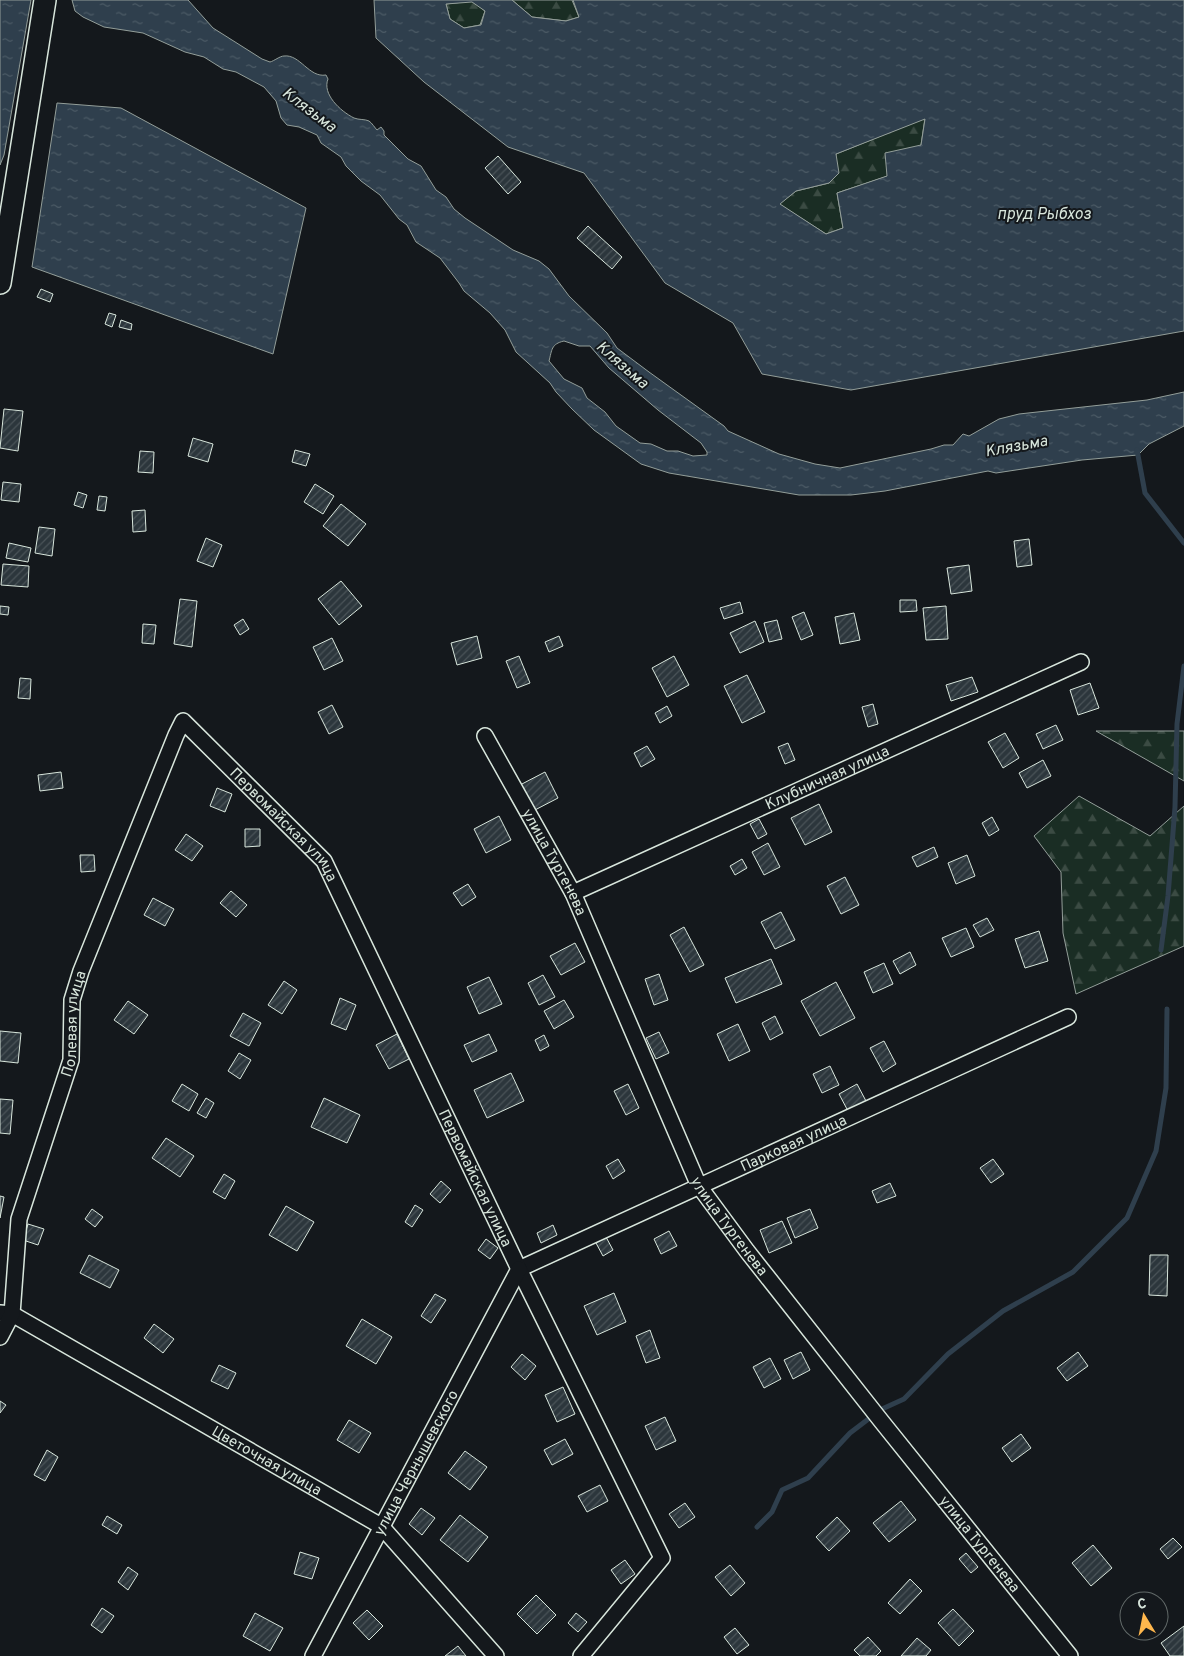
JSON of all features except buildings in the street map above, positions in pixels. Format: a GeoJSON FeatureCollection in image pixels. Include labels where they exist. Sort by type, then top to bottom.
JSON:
{"type":"FeatureCollection","features":[{"type":"Feature","properties":{"kind":"street"},"geometry":{"type":"LineString","coordinates":[[0,283],[45,0]]}},
{"type":"Feature","properties":{"kind":"street","name":"Клубничная улица"},"geometry":{"type":"LineString","coordinates":[[573,893],[1081,662]]}},
{"type":"Feature","properties":{"kind":"street","name":"Первомайская улица"},"geometry":{"type":"LineString","coordinates":[[183,721],[324,861],[519,1269],[662,1558],[581,1656]]}},
{"type":"Feature","properties":{"kind":"street","name":"Полевая улица"},"geometry":{"type":"LineString","coordinates":[[0,1337],[6,1314],[19,1219],[71,1060],[72,1000],[85,962],[176,734],[183,721]]}},
{"type":"Feature","properties":{"kind":"street","name":"улица Тургенева"},"geometry":{"type":"LineString","coordinates":[[485,736],[573,893],[699,1186],[747,1251],[870,1407],[1070,1656]]}},
{"type":"Feature","properties":{"kind":"street","name":"Парковая улица"},"geometry":{"type":"LineString","coordinates":[[519,1269],[1068,1017]]}},
{"type":"Feature","properties":{"kind":"street","name":"улица Чернышевского"},"geometry":{"type":"LineString","coordinates":[[313,1656],[519,1269]]}},
{"type":"Feature","properties":{"kind":"street","name":"Цветочная улица"},"geometry":{"type":"LineString","coordinates":[[6,1314],[382,1526],[496,1656]]}},
{"type":"Feature","properties":{"kind":"green space"},"geometry":{"type":"Polygon","coordinates":[[[512,0],[572,0],[579,17],[566,21],[532,17],[512,0]]]}},
{"type":"Feature","properties":{"kind":"green space"},"geometry":{"type":"Polygon","coordinates":[[[472,1],[485,11],[480,25],[464,28],[450,19],[446,4],[472,1]]]}},
{"type":"Feature","properties":{"kind":"green space"},"geometry":{"type":"Polygon","coordinates":[[[925,118],[921,145],[888,176],[837,193],[843,228],[826,234],[779,204],[796,191],[829,183],[836,154],[925,118]]]}},
{"type":"Feature","properties":{"kind":"green space"},"geometry":{"type":"Polygon","coordinates":[[[1096,731],[1184,731],[1184,781],[1096,731]]]}},
{"type":"Feature","properties":{"kind":"green space"},"geometry":{"type":"Polygon","coordinates":[[[1079,796],[1150,836],[1184,806],[1184,946],[1076,994],[1063,933],[1061,872],[1034,836],[1079,796]]]}},
{"type":"Feature","properties":{"kind":"water"},"geometry":{"type":"Polygon","coordinates":[[[0,0],[31,0],[4,155],[0,165],[0,0]]]}},
{"type":"Feature","properties":{"kind":"water","name":"Клязьма"},"geometry":{"type":"Polygon","coordinates":[[[72,0],[188,0],[213,28],[262,59],[270,62],[282,56],[290,56],[309,70],[320,75],[326,75],[330,96],[338,107],[354,118],[369,121],[377,130],[381,127],[384,135],[408,159],[421,166],[436,190],[446,197],[454,209],[465,218],[513,250],[539,261],[549,269],[569,296],[607,333],[617,348],[724,426],[728,431],[779,454],[815,464],[840,468],[944,445],[953,445],[963,434],[969,436],[999,419],[1019,414],[1147,400],[1184,392],[1184,426],[1149,444],[1138,455],[1082,460],[996,473],[988,471],[885,491],[851,495],[799,495],[669,473],[641,464],[594,430],[556,392],[550,383],[516,352],[505,330],[490,313],[464,291],[440,258],[416,242],[407,225],[399,219],[380,195],[361,181],[346,166],[341,157],[321,143],[317,135],[299,127],[287,125],[281,118],[276,101],[264,87],[236,72],[223,69],[204,57],[185,52],[143,33],[104,27],[75,11],[72,0]],[[564,341],[557,344],[553,348],[549,361],[564,379],[582,388],[587,398],[605,412],[616,426],[640,443],[651,444],[667,451],[678,451],[693,456],[707,455],[701,443],[658,410],[609,368],[590,346],[579,346],[564,341]]]}},
{"type":"Feature","properties":{"kind":"water","name":"пруд Рыбхоз"},"geometry":{"type":"Polygon","coordinates":[[[374,0],[512,0],[532,17],[566,21],[579,17],[573,0],[1184,0],[1184,331],[851,390],[762,374],[733,323],[665,283],[584,173],[508,147],[424,82],[376,38],[374,0]],[[472,2],[446,4],[450,19],[464,28],[481,25],[485,11],[472,2]],[[925,119],[836,154],[839,173],[829,183],[796,191],[780,204],[826,234],[843,228],[837,193],[887,176],[885,153],[921,145],[925,119]]]}},
{"type":"Feature","properties":{"kind":"water"},"geometry":{"type":"Polygon","coordinates":[[[57,103],[121,108],[306,208],[273,354],[32,267],[57,103]]]}},
{"type":"Feature","properties":{"kind":"waterway"},"geometry":{"type":"LineString","coordinates":[[1137,450],[1145,493],[1184,543]]}},
{"type":"Feature","properties":{"kind":"waterway"},"geometry":{"type":"LineString","coordinates":[[1161,950],[1168,896],[1175,807],[1177,724],[1184,666]]}},
{"type":"Feature","properties":{"kind":"waterway"},"geometry":{"type":"LineString","coordinates":[[882,1409],[904,1399],[948,1354],[1003,1311],[1073,1272],[1127,1218],[1156,1151],[1166,1088],[1167,1009]]}},
{"type":"Feature","properties":{"kind":"waterway"},"geometry":{"type":"LineString","coordinates":[[757,1527],[772,1512],[782,1490],[808,1478],[850,1433],[871,1417]]}}]}
